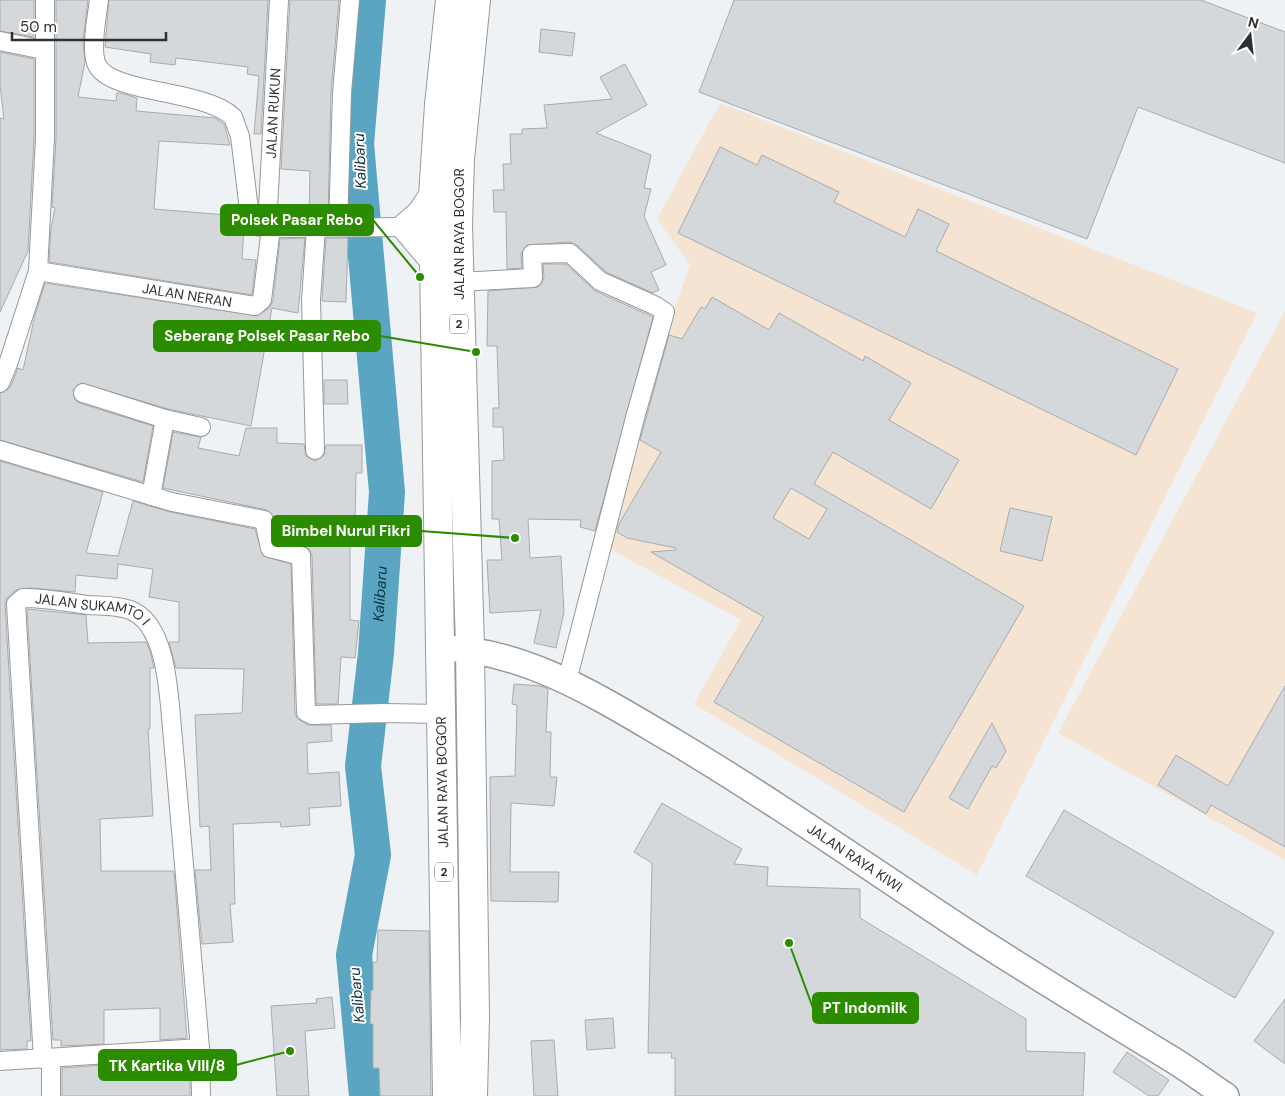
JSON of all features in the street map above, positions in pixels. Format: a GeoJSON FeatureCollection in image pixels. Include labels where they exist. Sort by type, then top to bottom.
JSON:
{"type":"FeatureCollection","features":[{"type":"Feature","properties":{"kind":"highway","name":"JALAN RAYA BOGOR"},"geometry":{"type":"LineString","coordinates":[[450,0],[433,196],[446,226],[458,282],[470,648],[475,1018],[473,1096]]}},
{"type":"Feature","properties":{"kind":"highway","name":"JALAN RAYA BOGOR"},"geometry":{"type":"LineString","coordinates":[[447,1096],[434,259],[446,226],[460,150],[476,0]]}},
{"type":"Feature","properties":{"kind":"highway"},"geometry":{"type":"LineString","coordinates":[[433,196],[421,214],[394,228],[434,259]]}},
{"type":"Feature","properties":{"kind":"street"},"geometry":{"type":"LineString","coordinates":[[0,383],[38,271],[45,138],[45,0]]}},
{"type":"Feature","properties":{"kind":"street"},"geometry":{"type":"LineString","coordinates":[[99,0],[95,54],[96,63],[105,74],[120,81],[208,102],[233,117],[240,136],[250,218],[255,226],[269,228],[446,226]]}},
{"type":"Feature","properties":{"kind":"street","name":"JALAN RUKUN"},"geometry":{"type":"LineString","coordinates":[[269,228],[280,0]]}},
{"type":"Feature","properties":{"kind":"street"},"geometry":{"type":"LineString","coordinates":[[346,227],[341,112],[350,0]]}},
{"type":"Feature","properties":{"kind":"street"},"geometry":{"type":"LineString","coordinates":[[0,41],[44,50]]}},
{"type":"Feature","properties":{"kind":"street","name":"JALAN NERAN"},"geometry":{"type":"LineString","coordinates":[[38,271],[255,306],[262,300],[269,228]]}},
{"type":"Feature","properties":{"kind":"street"},"geometry":{"type":"LineString","coordinates":[[314,450],[311,300],[316,228]]}},
{"type":"Feature","properties":{"kind":"street"},"geometry":{"type":"LineString","coordinates":[[458,282],[533,278],[533,254],[570,253],[594,278],[656,306],[665,312],[636,414],[567,681]]}},
{"type":"Feature","properties":{"kind":"street"},"geometry":{"type":"LineString","coordinates":[[83,393],[165,419],[200,427]]}},
{"type":"Feature","properties":{"kind":"street"},"geometry":{"type":"LineString","coordinates":[[151,496],[165,419]]}},
{"type":"Feature","properties":{"kind":"street"},"geometry":{"type":"LineString","coordinates":[[0,450],[151,496],[260,519],[266,524],[270,548],[300,555],[305,710],[309,714],[440,714]]}},
{"type":"Feature","properties":{"kind":"street","name":"JALAN SUKAMTO I"},"geometry":{"type":"LineString","coordinates":[[47,1059],[16,604],[23,598],[116,606],[131,610],[144,618],[152,627],[159,642],[169,695],[173,739],[200,1048],[200,1096]]}},
{"type":"Feature","properties":{"kind":"street"},"geometry":{"type":"LineString","coordinates":[[440,648],[470,648]]}},
{"type":"Feature","properties":{"kind":"street","name":"JALAN RAYA KIWI"},"geometry":{"type":"LineString","coordinates":[[470,648],[567,681],[622,710],[740,781],[960,927],[1176,1062],[1226,1096]]}},
{"type":"Feature","properties":{"kind":"street"},"geometry":{"type":"LineString","coordinates":[[0,1061],[200,1048]]}},
{"type":"Feature","properties":{"kind":"street"},"geometry":{"type":"LineString","coordinates":[[47,1059],[52,1096]]}},
{"type":"Feature","properties":{"kind":"shaded area"},"geometry":{"type":"Polygon","coordinates":[[[720,103],[1257,313],[977,875],[694,704],[741,620],[608,548],[636,414],[690,265],[657,219],[720,103]]]}},
{"type":"Feature","properties":{"kind":"shaded area"},"geometry":{"type":"Polygon","coordinates":[[[1285,311],[1285,860],[1058,733],[1285,311]]]}},
{"type":"Feature","properties":{"kind":"building"},"geometry":{"type":"Polygon","coordinates":[[[0,0],[34,0],[34,37],[0,31],[0,0]]]}},
{"type":"Feature","properties":{"kind":"building"},"geometry":{"type":"Polygon","coordinates":[[[56,0],[88,0],[83,42],[85,62],[78,97],[116,101],[117,93],[121,93],[137,98],[136,111],[215,118],[224,124],[230,145],[159,141],[154,209],[239,216],[244,228],[242,259],[256,260],[252,295],[49,262],[51,228],[55,208],[52,207],[56,138],[56,0]]]}},
{"type":"Feature","properties":{"kind":"building"},"geometry":{"type":"Polygon","coordinates":[[[109,0],[268,0],[261,134],[254,134],[259,76],[247,74],[248,67],[176,58],[175,65],[150,62],[151,54],[105,47],[109,0]]]}},
{"type":"Feature","properties":{"kind":"building"},"geometry":{"type":"Polygon","coordinates":[[[290,0],[339,0],[331,93],[328,217],[309,217],[310,171],[281,169],[290,0]]]}},
{"type":"Feature","properties":{"kind":"building"},"geometry":{"type":"Polygon","coordinates":[[[734,0],[1201,0],[1285,32],[1285,163],[1138,107],[1087,239],[699,92],[734,0]]]}},
{"type":"Feature","properties":{"kind":"building"},"geometry":{"type":"Polygon","coordinates":[[[541,29],[575,33],[572,56],[539,52],[541,29]]]}},
{"type":"Feature","properties":{"kind":"building"},"geometry":{"type":"Polygon","coordinates":[[[0,52],[34,59],[34,138],[28,251],[0,312],[0,118],[4,119],[0,85],[0,52]]]}},
{"type":"Feature","properties":{"kind":"building"},"geometry":{"type":"Polygon","coordinates":[[[625,64],[647,105],[596,133],[651,155],[644,188],[651,189],[644,216],[666,265],[651,272],[659,290],[653,293],[606,272],[577,245],[570,242],[527,245],[521,254],[522,268],[507,269],[506,212],[494,212],[493,190],[504,190],[503,164],[511,164],[510,134],[522,134],[522,129],[547,128],[544,105],[612,99],[600,77],[625,64]]]}},
{"type":"Feature","properties":{"kind":"building"},"geometry":{"type":"Polygon","coordinates":[[[720,147],[757,165],[762,155],[839,192],[834,202],[905,237],[918,209],[949,224],[936,251],[1178,369],[1136,455],[678,233],[720,147]]]}},
{"type":"Feature","properties":{"kind":"building"},"geometry":{"type":"Polygon","coordinates":[[[305,238],[298,313],[272,308],[251,426],[168,409],[81,383],[73,390],[75,400],[79,403],[153,426],[143,482],[0,440],[0,393],[10,388],[18,368],[23,370],[35,315],[45,283],[257,316],[269,308],[273,301],[280,239],[305,238]]]}},
{"type":"Feature","properties":{"kind":"building"},"geometry":{"type":"Polygon","coordinates":[[[326,238],[348,238],[346,302],[322,301],[326,238]]]}},
{"type":"Feature","properties":{"kind":"building"},"geometry":{"type":"Polygon","coordinates":[[[543,264],[566,264],[595,291],[653,317],[595,531],[580,527],[581,520],[528,519],[530,558],[561,556],[564,612],[556,648],[534,643],[541,610],[490,613],[487,560],[502,560],[499,519],[492,519],[492,461],[504,460],[503,427],[493,427],[493,408],[499,408],[497,346],[487,346],[488,291],[538,287],[544,278],[543,264]]]}},
{"type":"Feature","properties":{"kind":"building"},"geometry":{"type":"Polygon","coordinates":[[[712,297],[769,330],[779,313],[863,361],[865,356],[911,383],[889,420],[959,460],[931,509],[833,452],[814,484],[1024,606],[904,812],[714,702],[764,617],[651,552],[676,550],[676,548],[627,538],[617,532],[619,524],[661,452],[640,440],[669,335],[682,339],[701,307],[705,309],[712,297]],[[791,488],[773,518],[809,539],[827,509],[791,488]]]}},
{"type":"Feature","properties":{"kind":"building"},"geometry":{"type":"Polygon","coordinates":[[[324,380],[347,380],[348,404],[324,404],[324,380]]]}},
{"type":"Feature","properties":{"kind":"building"},"geometry":{"type":"Polygon","coordinates":[[[246,428],[277,428],[277,443],[304,444],[306,456],[315,461],[324,455],[326,445],[362,445],[362,473],[356,473],[355,524],[350,524],[350,620],[359,621],[355,658],[341,657],[338,704],[316,704],[312,556],[309,549],[279,539],[274,517],[267,510],[163,488],[173,432],[201,437],[198,448],[239,456],[246,428]]]}},
{"type":"Feature","properties":{"kind":"building"},"geometry":{"type":"Polygon","coordinates":[[[0,461],[103,492],[86,553],[118,556],[133,501],[170,512],[255,529],[263,556],[291,564],[295,713],[297,718],[308,725],[331,725],[332,741],[307,743],[308,774],[339,772],[341,806],[309,808],[310,825],[281,827],[280,822],[233,824],[235,904],[230,904],[233,942],[202,944],[195,870],[211,870],[209,826],[200,827],[195,715],[242,713],[244,669],[176,668],[169,642],[179,642],[179,602],[149,597],[153,569],[118,564],[117,579],[76,575],[75,592],[31,588],[16,590],[6,599],[5,605],[31,1041],[27,1041],[27,1049],[0,1050],[0,461]]]}},
{"type":"Feature","properties":{"kind":"building"},"geometry":{"type":"Polygon","coordinates":[[[1010,508],[1052,517],[1042,561],[1000,551],[1010,508]]]}},
{"type":"Feature","properties":{"kind":"building"},"geometry":{"type":"Polygon","coordinates":[[[27,609],[86,615],[88,643],[146,642],[150,651],[154,668],[150,668],[150,729],[148,729],[153,816],[100,819],[101,871],[174,871],[187,1038],[160,1040],[160,1008],[104,1010],[104,1044],[61,1046],[61,1040],[53,1040],[27,609]]]}},
{"type":"Feature","properties":{"kind":"building"},"geometry":{"type":"Polygon","coordinates":[[[514,684],[541,686],[548,689],[546,732],[551,732],[550,777],[557,777],[554,806],[511,803],[510,872],[559,872],[558,902],[491,901],[490,777],[515,776],[517,705],[512,704],[514,684]]]}},
{"type":"Feature","properties":{"kind":"building"},"geometry":{"type":"Polygon","coordinates":[[[1285,686],[1285,847],[1211,805],[1206,814],[1158,785],[1176,755],[1228,786],[1285,686]]]}},
{"type":"Feature","properties":{"kind":"building"},"geometry":{"type":"Polygon","coordinates":[[[992,723],[1006,751],[996,768],[992,766],[968,809],[949,798],[992,723]]]}},
{"type":"Feature","properties":{"kind":"building"},"geometry":{"type":"Polygon","coordinates":[[[662,803],[742,849],[734,864],[768,867],[767,886],[860,889],[860,918],[1026,1019],[1026,1051],[1085,1053],[1083,1096],[675,1096],[675,1058],[671,1058],[672,1053],[648,1053],[652,863],[634,852],[662,803]]]}},
{"type":"Feature","properties":{"kind":"building"},"geometry":{"type":"Polygon","coordinates":[[[1064,810],[1274,932],[1235,998],[1026,876],[1064,810]]]}},
{"type":"Feature","properties":{"kind":"building"},"geometry":{"type":"Polygon","coordinates":[[[378,930],[429,931],[431,1096],[380,1096],[379,1068],[373,1068],[373,1024],[370,1024],[373,962],[377,962],[378,930]]]}},
{"type":"Feature","properties":{"kind":"building"},"geometry":{"type":"Polygon","coordinates":[[[332,997],[335,1028],[305,1031],[309,1096],[277,1096],[271,1006],[317,1003],[316,999],[332,997]]]}},
{"type":"Feature","properties":{"kind":"building"},"geometry":{"type":"Polygon","coordinates":[[[1285,999],[1285,1064],[1254,1041],[1285,999]]]}},
{"type":"Feature","properties":{"kind":"building"},"geometry":{"type":"Polygon","coordinates":[[[613,1018],[615,1048],[587,1050],[585,1020],[613,1018]]]}},
{"type":"Feature","properties":{"kind":"building"},"geometry":{"type":"Polygon","coordinates":[[[554,1040],[558,1096],[534,1096],[531,1041],[554,1040]]]}},
{"type":"Feature","properties":{"kind":"building"},"geometry":{"type":"Polygon","coordinates":[[[1127,1052],[1169,1080],[1158,1096],[1149,1096],[1113,1072],[1127,1052]]]}},
{"type":"Feature","properties":{"kind":"building"},"geometry":{"type":"Polygon","coordinates":[[[190,1059],[190,1096],[62,1096],[62,1068],[190,1059]]]}},
{"type":"Feature","properties":{"kind":"waterway","name":"Kalibaru"},"geometry":{"type":"LineString","coordinates":[[367,1096],[354,955],[373,855],[363,766],[376,653],[387,492],[356,144],[368,0]]}},
{"type":"Feature","properties":{"kind":"place","name":"Polsek Pasar Rebo"},"geometry":{"type":"Point","coordinates":[420,277]}},
{"type":"Feature","properties":{"kind":"place","name":"Seberang Polsek Pasar Rebo"},"geometry":{"type":"Point","coordinates":[476,352]}},
{"type":"Feature","properties":{"kind":"place","name":"Bimbel Nurul Fikri"},"geometry":{"type":"Point","coordinates":[515,538]}},
{"type":"Feature","properties":{"kind":"place","name":"PT Indomilk"},"geometry":{"type":"Point","coordinates":[789,943]}},
{"type":"Feature","properties":{"kind":"place","name":"TK Kartika VIII/8"},"geometry":{"type":"Point","coordinates":[290,1051]}}]}
